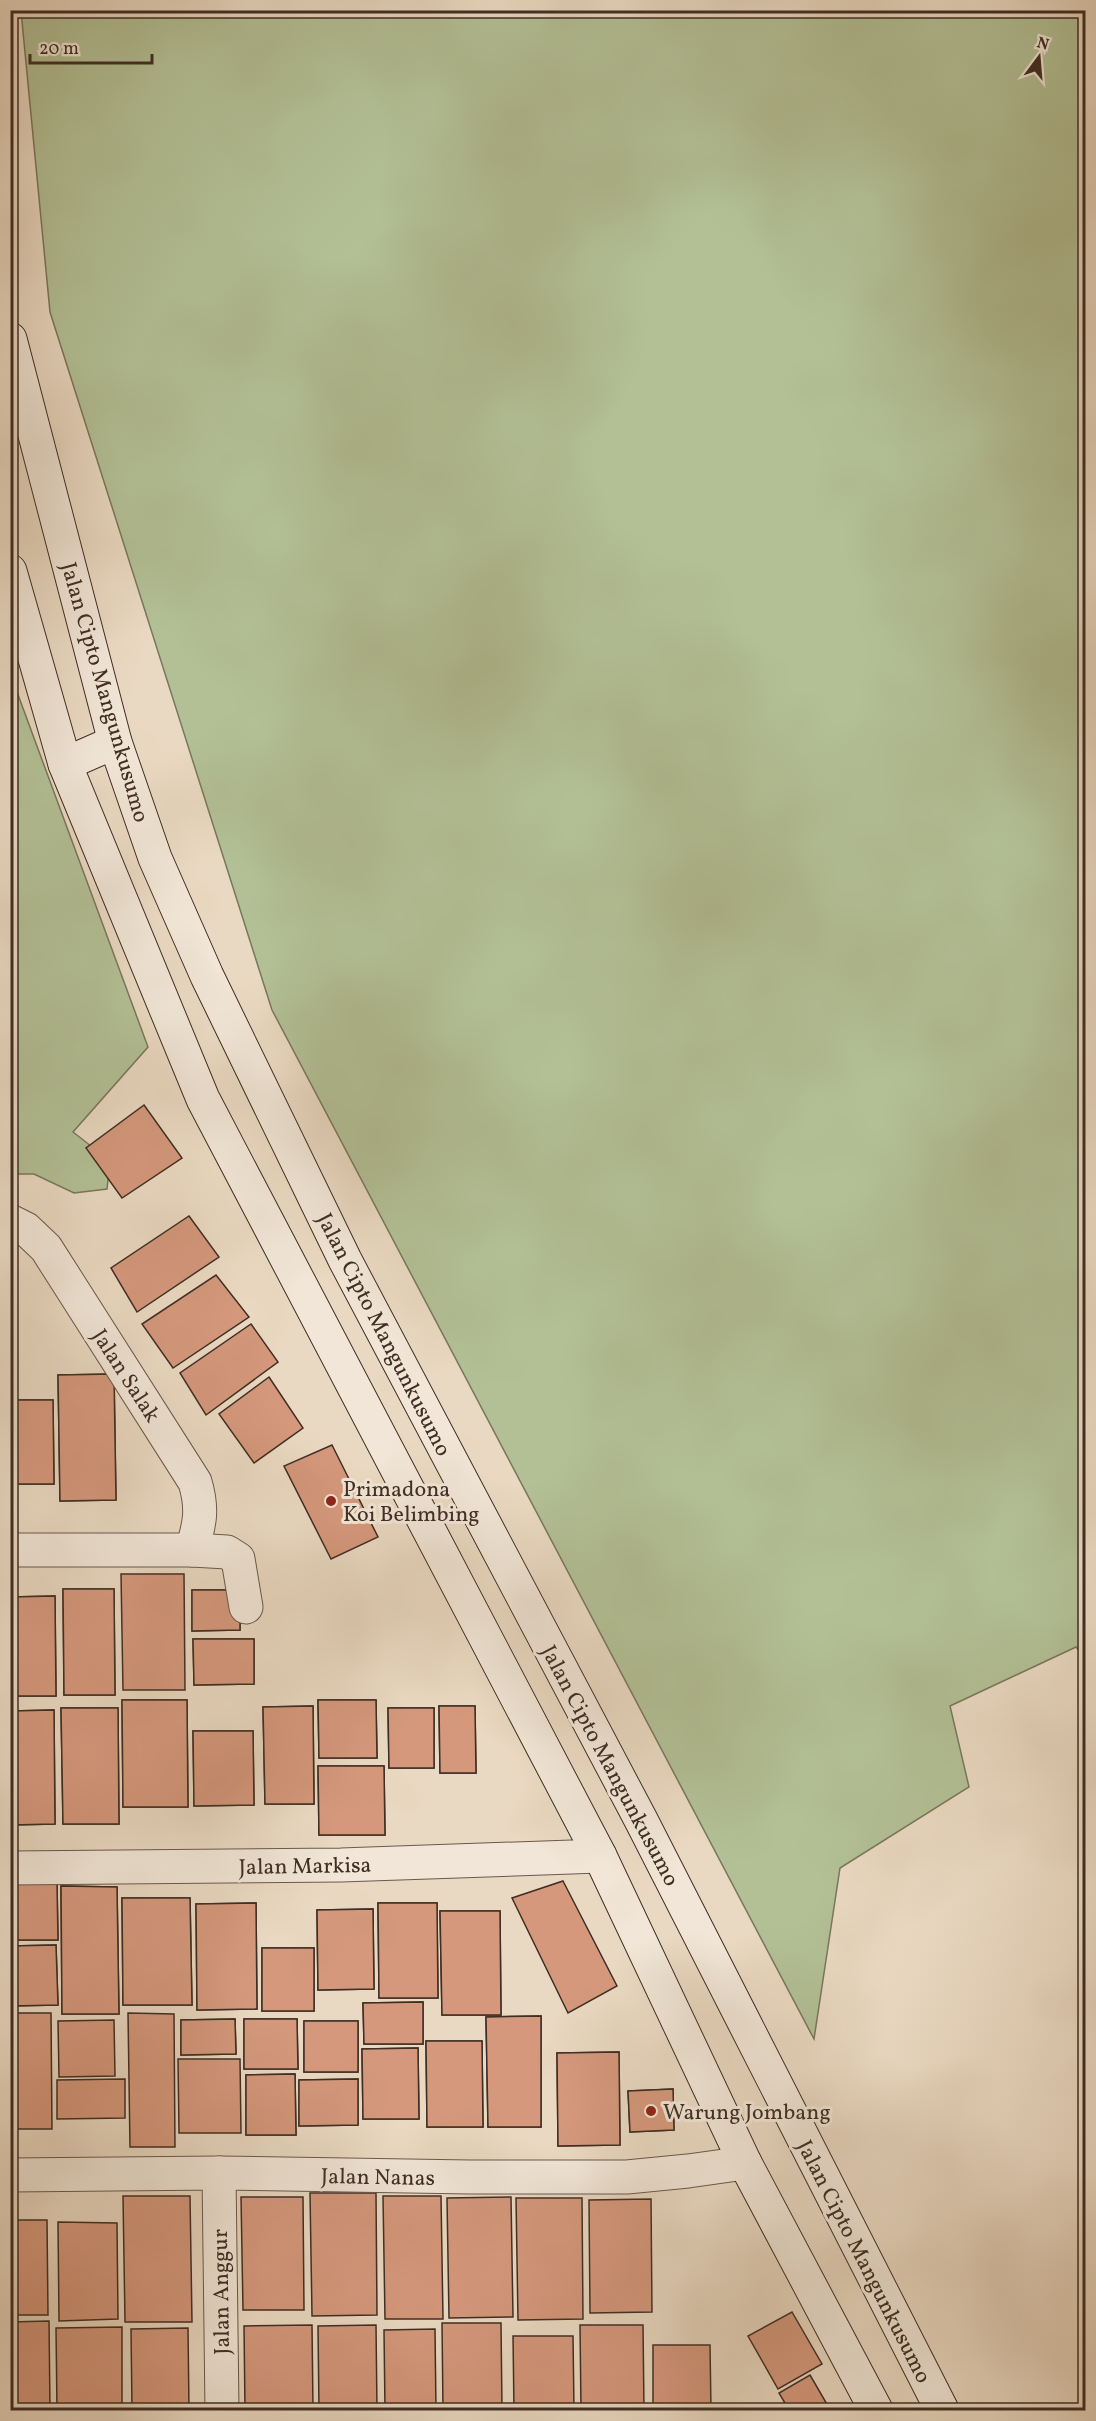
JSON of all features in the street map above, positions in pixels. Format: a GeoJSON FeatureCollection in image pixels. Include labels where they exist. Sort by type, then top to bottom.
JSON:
{"type":"FeatureCollection","features":[{"type":"Feature","properties":{"kind":"street","name":"Jalan Cipto Mangunkusumo"},"geometry":{"type":"LineString","coordinates":[[10,339],[115,742],[155,858],[207,976],[345,1260],[641,1820],[942,2410]]}},
{"type":"Feature","properties":{"kind":"street"},"geometry":{"type":"LineString","coordinates":[[10,571],[65,764],[203,1099],[600,1856],[745,2163],[876,2410]]}},
{"type":"Feature","properties":{"kind":"street"},"geometry":{"type":"LineString","coordinates":[[65,764],[115,742]]}},
{"type":"Feature","properties":{"kind":"street","name":"Jalan Salak"},"geometry":{"type":"LineString","coordinates":[[10,1221],[26,1229],[46,1248],[195,1482],[201,1502],[200,1525],[192,1550]]}},
{"type":"Feature","properties":{"kind":"street"},"geometry":{"type":"LineString","coordinates":[[10,1550],[227,1552],[238,1559],[246,1607]]}},
{"type":"Feature","properties":{"kind":"street","name":"Jalan Markisa"},"geometry":{"type":"LineString","coordinates":[[10,1868],[341,1866],[600,1856]]}},
{"type":"Feature","properties":{"kind":"street","name":"Jalan Nanas"},"geometry":{"type":"LineString","coordinates":[[10,2175],[219,2173],[627,2177],[745,2163]]}},
{"type":"Feature","properties":{"kind":"street","name":"Jalan Anggur"},"geometry":{"type":"LineString","coordinates":[[219,2173],[222,2410]]}},
{"type":"Feature","properties":{"kind":"green space"},"geometry":{"type":"Polygon","coordinates":[[[21,11],[1085,11],[1085,1658],[1076,1647],[950,1706],[969,1787],[840,1868],[814,2039],[272,1010],[50,312],[21,11]]]}},
{"type":"Feature","properties":{"kind":"green space"},"geometry":{"type":"Polygon","coordinates":[[[10,673],[148,1047],[73,1132],[110,1161],[107,1189],[74,1193],[34,1174],[11,1174],[10,673]]]}},
{"type":"Feature","properties":{"kind":"building"},"geometry":{"type":"Polygon","coordinates":[[[144,1105],[182,1158],[122,1198],[86,1148],[144,1105]]]}},
{"type":"Feature","properties":{"kind":"building"},"geometry":{"type":"Polygon","coordinates":[[[189,1216],[219,1257],[137,1312],[111,1268],[189,1216]]]}},
{"type":"Feature","properties":{"kind":"building"},"geometry":{"type":"Polygon","coordinates":[[[216,1275],[249,1317],[173,1368],[142,1324],[216,1275]]]}},
{"type":"Feature","properties":{"kind":"building"},"geometry":{"type":"Polygon","coordinates":[[[251,1324],[278,1362],[206,1415],[180,1373],[251,1324]]]}},
{"type":"Feature","properties":{"kind":"building"},"geometry":{"type":"Polygon","coordinates":[[[114,1374],[116,1500],[60,1501],[58,1375],[114,1374]]]}},
{"type":"Feature","properties":{"kind":"building"},"geometry":{"type":"Polygon","coordinates":[[[114,1374],[116,1500],[60,1501],[58,1375],[114,1374]]]}},
{"type":"Feature","properties":{"kind":"building"},"geometry":{"type":"Polygon","coordinates":[[[269,1377],[303,1428],[254,1463],[219,1414],[269,1377]]]}},
{"type":"Feature","properties":{"kind":"building"},"geometry":{"type":"Polygon","coordinates":[[[10,1400],[53,1400],[54,1484],[10,1484],[10,1400]]]}},
{"type":"Feature","properties":{"kind":"building"},"geometry":{"type":"Polygon","coordinates":[[[10,1400],[53,1400],[54,1484],[10,1484],[10,1400]]]}},
{"type":"Feature","properties":{"kind":"building","name":"Primadona Koi Belimbing"},"geometry":{"type":"Polygon","coordinates":[[[332,1445],[378,1537],[331,1559],[284,1466],[332,1445]]]}},
{"type":"Feature","properties":{"kind":"building"},"geometry":{"type":"Polygon","coordinates":[[[121,1574],[184,1574],[185,1690],[123,1690],[121,1574]]]}},
{"type":"Feature","properties":{"kind":"building"},"geometry":{"type":"Polygon","coordinates":[[[63,1589],[114,1589],[115,1695],[64,1695],[63,1589]]]}},
{"type":"Feature","properties":{"kind":"building"},"geometry":{"type":"Polygon","coordinates":[[[63,1589],[114,1589],[115,1695],[64,1695],[63,1589]]]}},
{"type":"Feature","properties":{"kind":"building"},"geometry":{"type":"Polygon","coordinates":[[[192,1590],[240,1590],[240,1630],[192,1631],[192,1590]]]}},
{"type":"Feature","properties":{"kind":"building"},"geometry":{"type":"Polygon","coordinates":[[[192,1590],[240,1590],[240,1630],[192,1631],[192,1590]]]}},
{"type":"Feature","properties":{"kind":"building"},"geometry":{"type":"Polygon","coordinates":[[[55,1596],[56,1696],[10,1696],[10,1597],[55,1596]]]}},
{"type":"Feature","properties":{"kind":"building"},"geometry":{"type":"Polygon","coordinates":[[[55,1596],[56,1696],[10,1696],[10,1597],[55,1596]]]}},
{"type":"Feature","properties":{"kind":"building"},"geometry":{"type":"Polygon","coordinates":[[[193,1639],[254,1639],[254,1684],[194,1685],[193,1639]]]}},
{"type":"Feature","properties":{"kind":"building"},"geometry":{"type":"Polygon","coordinates":[[[193,1639],[254,1639],[254,1684],[194,1685],[193,1639]]]}},
{"type":"Feature","properties":{"kind":"building"},"geometry":{"type":"Polygon","coordinates":[[[122,1700],[187,1700],[188,1807],[123,1807],[122,1700]]]}},
{"type":"Feature","properties":{"kind":"building"},"geometry":{"type":"Polygon","coordinates":[[[122,1700],[187,1700],[188,1807],[123,1807],[122,1700]]]}},
{"type":"Feature","properties":{"kind":"building"},"geometry":{"type":"Polygon","coordinates":[[[318,1700],[376,1700],[377,1758],[319,1758],[318,1700]]]}},
{"type":"Feature","properties":{"kind":"building"},"geometry":{"type":"Polygon","coordinates":[[[318,1700],[376,1700],[377,1758],[319,1758],[318,1700]]]}},
{"type":"Feature","properties":{"kind":"building"},"geometry":{"type":"Polygon","coordinates":[[[313,1706],[314,1804],[265,1804],[263,1707],[313,1706]]]}},
{"type":"Feature","properties":{"kind":"building"},"geometry":{"type":"Polygon","coordinates":[[[313,1706],[314,1804],[265,1804],[263,1707],[313,1706]]]}},
{"type":"Feature","properties":{"kind":"building"},"geometry":{"type":"Polygon","coordinates":[[[439,1706],[475,1706],[476,1773],[440,1773],[439,1706]]]}},
{"type":"Feature","properties":{"kind":"building"},"geometry":{"type":"Polygon","coordinates":[[[439,1706],[475,1706],[476,1773],[440,1773],[439,1706]]]}},
{"type":"Feature","properties":{"kind":"building"},"geometry":{"type":"Polygon","coordinates":[[[61,1708],[118,1708],[119,1824],[63,1824],[61,1708]]]}},
{"type":"Feature","properties":{"kind":"building"},"geometry":{"type":"Polygon","coordinates":[[[61,1708],[118,1708],[119,1824],[63,1824],[61,1708]]]}},
{"type":"Feature","properties":{"kind":"building"},"geometry":{"type":"Polygon","coordinates":[[[388,1708],[434,1708],[434,1768],[389,1768],[388,1708]]]}},
{"type":"Feature","properties":{"kind":"building"},"geometry":{"type":"Polygon","coordinates":[[[388,1708],[434,1708],[434,1768],[389,1768],[388,1708]]]}},
{"type":"Feature","properties":{"kind":"building"},"geometry":{"type":"Polygon","coordinates":[[[54,1710],[55,1824],[10,1825],[10,1711],[54,1710]]]}},
{"type":"Feature","properties":{"kind":"building"},"geometry":{"type":"Polygon","coordinates":[[[54,1710],[55,1824],[10,1825],[10,1711],[54,1710]]]}},
{"type":"Feature","properties":{"kind":"building"},"geometry":{"type":"Polygon","coordinates":[[[193,1731],[253,1731],[254,1805],[194,1806],[193,1731]]]}},
{"type":"Feature","properties":{"kind":"building"},"geometry":{"type":"Polygon","coordinates":[[[193,1731],[253,1731],[254,1805],[194,1806],[193,1731]]]}},
{"type":"Feature","properties":{"kind":"building"},"geometry":{"type":"Polygon","coordinates":[[[318,1766],[384,1766],[385,1835],[319,1835],[318,1766]]]}},
{"type":"Feature","properties":{"kind":"building"},"geometry":{"type":"Polygon","coordinates":[[[318,1766],[384,1766],[385,1835],[319,1835],[318,1766]]]}},
{"type":"Feature","properties":{"kind":"building"},"geometry":{"type":"Polygon","coordinates":[[[563,1881],[617,1986],[568,2013],[512,1898],[563,1881]]]}},
{"type":"Feature","properties":{"kind":"building"},"geometry":{"type":"Polygon","coordinates":[[[10,1883],[57,1883],[58,1940],[10,1940],[10,1883]]]}},
{"type":"Feature","properties":{"kind":"building"},"geometry":{"type":"Polygon","coordinates":[[[10,1883],[57,1883],[58,1940],[10,1940],[10,1883]]]}},
{"type":"Feature","properties":{"kind":"building"},"geometry":{"type":"Polygon","coordinates":[[[61,1886],[117,1887],[119,2014],[62,2014],[61,1886]]]}},
{"type":"Feature","properties":{"kind":"building"},"geometry":{"type":"Polygon","coordinates":[[[61,1886],[117,1887],[119,2014],[62,2014],[61,1886]]]}},
{"type":"Feature","properties":{"kind":"building"},"geometry":{"type":"Polygon","coordinates":[[[122,1898],[190,1898],[192,2005],[123,2005],[122,1898]]]}},
{"type":"Feature","properties":{"kind":"building"},"geometry":{"type":"Polygon","coordinates":[[[122,1898],[190,1898],[192,2005],[123,2005],[122,1898]]]}},
{"type":"Feature","properties":{"kind":"building"},"geometry":{"type":"Polygon","coordinates":[[[256,1903],[257,2009],[197,2010],[196,1904],[256,1903]]]}},
{"type":"Feature","properties":{"kind":"building"},"geometry":{"type":"Polygon","coordinates":[[[256,1903],[257,2009],[197,2010],[196,1904],[256,1903]]]}},
{"type":"Feature","properties":{"kind":"building"},"geometry":{"type":"Polygon","coordinates":[[[378,1903],[437,1903],[438,1998],[379,1998],[378,1903]]]}},
{"type":"Feature","properties":{"kind":"building"},"geometry":{"type":"Polygon","coordinates":[[[378,1903],[437,1903],[438,1998],[379,1998],[378,1903]]]}},
{"type":"Feature","properties":{"kind":"building"},"geometry":{"type":"Polygon","coordinates":[[[373,1909],[374,1989],[318,1990],[317,1910],[373,1909]]]}},
{"type":"Feature","properties":{"kind":"building"},"geometry":{"type":"Polygon","coordinates":[[[373,1909],[374,1989],[318,1990],[317,1910],[373,1909]]]}},
{"type":"Feature","properties":{"kind":"building"},"geometry":{"type":"Polygon","coordinates":[[[440,1911],[500,1911],[501,2015],[442,2015],[440,1911]]]}},
{"type":"Feature","properties":{"kind":"building"},"geometry":{"type":"Polygon","coordinates":[[[440,1911],[500,1911],[501,2015],[442,2015],[440,1911]]]}},
{"type":"Feature","properties":{"kind":"building"},"geometry":{"type":"Polygon","coordinates":[[[56,1945],[58,2005],[10,2006],[10,1946],[56,1945]]]}},
{"type":"Feature","properties":{"kind":"building"},"geometry":{"type":"Polygon","coordinates":[[[56,1945],[58,2005],[10,2006],[10,1946],[56,1945]]]}},
{"type":"Feature","properties":{"kind":"building"},"geometry":{"type":"Polygon","coordinates":[[[262,1948],[314,1948],[314,2011],[262,2011],[262,1948]]]}},
{"type":"Feature","properties":{"kind":"building"},"geometry":{"type":"Polygon","coordinates":[[[262,1948],[314,1948],[314,2011],[262,2011],[262,1948]]]}},
{"type":"Feature","properties":{"kind":"building"},"geometry":{"type":"Polygon","coordinates":[[[423,2002],[423,2044],[364,2044],[363,2003],[423,2002]]]}},
{"type":"Feature","properties":{"kind":"building"},"geometry":{"type":"Polygon","coordinates":[[[423,2002],[423,2044],[364,2044],[363,2003],[423,2002]]]}},
{"type":"Feature","properties":{"kind":"building"},"geometry":{"type":"Polygon","coordinates":[[[10,2013],[51,2013],[52,2129],[10,2129],[10,2013]]]}},
{"type":"Feature","properties":{"kind":"building"},"geometry":{"type":"Polygon","coordinates":[[[128,2013],[174,2014],[175,2147],[130,2147],[128,2013]]]}},
{"type":"Feature","properties":{"kind":"building"},"geometry":{"type":"Polygon","coordinates":[[[541,2016],[541,2127],[488,2127],[486,2017],[541,2016]]]}},
{"type":"Feature","properties":{"kind":"building"},"geometry":{"type":"Polygon","coordinates":[[[541,2016],[541,2127],[488,2127],[486,2017],[541,2016]]]}},
{"type":"Feature","properties":{"kind":"building"},"geometry":{"type":"Polygon","coordinates":[[[235,2019],[236,2054],[181,2055],[181,2020],[235,2019]]]}},
{"type":"Feature","properties":{"kind":"building"},"geometry":{"type":"Polygon","coordinates":[[[235,2019],[236,2054],[181,2055],[181,2020],[235,2019]]]}},
{"type":"Feature","properties":{"kind":"building"},"geometry":{"type":"Polygon","coordinates":[[[244,2019],[297,2019],[298,2069],[244,2069],[244,2019]]]}},
{"type":"Feature","properties":{"kind":"building"},"geometry":{"type":"Polygon","coordinates":[[[244,2019],[297,2019],[298,2069],[244,2069],[244,2019]]]}},
{"type":"Feature","properties":{"kind":"building"},"geometry":{"type":"Polygon","coordinates":[[[114,2020],[115,2076],[59,2077],[58,2021],[114,2020]]]}},
{"type":"Feature","properties":{"kind":"building"},"geometry":{"type":"Polygon","coordinates":[[[304,2021],[358,2021],[358,2072],[304,2072],[304,2021]]]}},
{"type":"Feature","properties":{"kind":"building"},"geometry":{"type":"Polygon","coordinates":[[[304,2021],[358,2021],[358,2072],[304,2072],[304,2021]]]}},
{"type":"Feature","properties":{"kind":"building"},"geometry":{"type":"Polygon","coordinates":[[[426,2041],[482,2041],[483,2127],[427,2127],[426,2041]]]}},
{"type":"Feature","properties":{"kind":"building"},"geometry":{"type":"Polygon","coordinates":[[[426,2041],[482,2041],[483,2127],[427,2127],[426,2041]]]}},
{"type":"Feature","properties":{"kind":"building"},"geometry":{"type":"Polygon","coordinates":[[[418,2048],[419,2119],[363,2119],[362,2049],[418,2048]]]}},
{"type":"Feature","properties":{"kind":"building"},"geometry":{"type":"Polygon","coordinates":[[[418,2048],[419,2119],[363,2119],[362,2049],[418,2048]]]}},
{"type":"Feature","properties":{"kind":"building"},"geometry":{"type":"Polygon","coordinates":[[[619,2052],[620,2145],[558,2146],[557,2053],[619,2052]]]}},
{"type":"Feature","properties":{"kind":"building"},"geometry":{"type":"Polygon","coordinates":[[[619,2052],[620,2145],[558,2146],[557,2053],[619,2052]]]}},
{"type":"Feature","properties":{"kind":"building"},"geometry":{"type":"Polygon","coordinates":[[[178,2059],[240,2059],[241,2133],[179,2133],[178,2059]]]}},
{"type":"Feature","properties":{"kind":"building"},"geometry":{"type":"Polygon","coordinates":[[[295,2074],[296,2135],[246,2135],[246,2075],[295,2074]]]}},
{"type":"Feature","properties":{"kind":"building"},"geometry":{"type":"Polygon","coordinates":[[[295,2074],[296,2135],[246,2135],[246,2075],[295,2074]]]}},
{"type":"Feature","properties":{"kind":"building"},"geometry":{"type":"Polygon","coordinates":[[[125,2079],[125,2118],[57,2119],[57,2080],[125,2079]]]}},
{"type":"Feature","properties":{"kind":"building"},"geometry":{"type":"Polygon","coordinates":[[[358,2079],[358,2125],[299,2126],[299,2080],[358,2079]]]}},
{"type":"Feature","properties":{"kind":"building"},"geometry":{"type":"Polygon","coordinates":[[[358,2079],[358,2125],[299,2126],[299,2080],[358,2079]]]}},
{"type":"Feature","properties":{"kind":"building","name":"Warung Jombang"},"geometry":{"type":"Polygon","coordinates":[[[673,2089],[674,2130],[630,2132],[628,2091],[673,2089]]]}},
{"type":"Feature","properties":{"kind":"building","name":"Warung Jombang"},"geometry":{"type":"Polygon","coordinates":[[[673,2089],[674,2130],[630,2132],[628,2091],[673,2089]]]}},
{"type":"Feature","properties":{"kind":"building"},"geometry":{"type":"Polygon","coordinates":[[[310,2193],[376,2193],[377,2315],[312,2316],[310,2193]]]}},
{"type":"Feature","properties":{"kind":"building"},"geometry":{"type":"Polygon","coordinates":[[[123,2196],[190,2196],[192,2322],[125,2322],[123,2196]]]}},
{"type":"Feature","properties":{"kind":"building"},"geometry":{"type":"Polygon","coordinates":[[[383,2196],[441,2196],[443,2319],[385,2319],[383,2196]]]}},
{"type":"Feature","properties":{"kind":"building"},"geometry":{"type":"Polygon","coordinates":[[[241,2197],[303,2197],[304,2310],[243,2310],[241,2197]]]}},
{"type":"Feature","properties":{"kind":"building"},"geometry":{"type":"Polygon","coordinates":[[[511,2197],[513,2317],[449,2318],[447,2198],[511,2197]]]}},
{"type":"Feature","properties":{"kind":"building"},"geometry":{"type":"Polygon","coordinates":[[[516,2198],[582,2198],[583,2319],[518,2320],[516,2198]]]}},
{"type":"Feature","properties":{"kind":"building"},"geometry":{"type":"Polygon","coordinates":[[[651,2199],[652,2312],[590,2313],[589,2200],[651,2199]]]}},
{"type":"Feature","properties":{"kind":"building"},"geometry":{"type":"Polygon","coordinates":[[[10,2220],[47,2220],[48,2315],[10,2315],[10,2220]]]}},
{"type":"Feature","properties":{"kind":"building"},"geometry":{"type":"Polygon","coordinates":[[[58,2222],[117,2223],[118,2319],[59,2321],[58,2222]]]}},
{"type":"Feature","properties":{"kind":"building"},"geometry":{"type":"Polygon","coordinates":[[[792,2312],[822,2364],[778,2389],[748,2336],[792,2312]]]}},
{"type":"Feature","properties":{"kind":"building"},"geometry":{"type":"Polygon","coordinates":[[[49,2321],[50,2410],[10,2410],[10,2322],[49,2321]]]}},
{"type":"Feature","properties":{"kind":"building"},"geometry":{"type":"Polygon","coordinates":[[[442,2323],[501,2323],[502,2410],[443,2410],[442,2323]]]}},
{"type":"Feature","properties":{"kind":"building"},"geometry":{"type":"Polygon","coordinates":[[[312,2325],[313,2410],[245,2410],[244,2326],[312,2325]]]}},
{"type":"Feature","properties":{"kind":"building"},"geometry":{"type":"Polygon","coordinates":[[[376,2325],[377,2410],[319,2410],[318,2326],[376,2325]]]}},
{"type":"Feature","properties":{"kind":"building"},"geometry":{"type":"Polygon","coordinates":[[[580,2325],[643,2325],[644,2410],[581,2410],[580,2325]]]}},
{"type":"Feature","properties":{"kind":"building"},"geometry":{"type":"Polygon","coordinates":[[[122,2327],[122,2410],[57,2410],[56,2328],[122,2327]]]}},
{"type":"Feature","properties":{"kind":"building"},"geometry":{"type":"Polygon","coordinates":[[[188,2328],[189,2410],[132,2410],[131,2329],[188,2328]]]}},
{"type":"Feature","properties":{"kind":"building"},"geometry":{"type":"Polygon","coordinates":[[[435,2329],[436,2410],[385,2410],[384,2330],[435,2329]]]}},
{"type":"Feature","properties":{"kind":"building"},"geometry":{"type":"Polygon","coordinates":[[[513,2336],[573,2336],[574,2410],[514,2410],[513,2336]]]}},
{"type":"Feature","properties":{"kind":"building"},"geometry":{"type":"Polygon","coordinates":[[[653,2345],[710,2345],[711,2410],[653,2410],[653,2345]]]}},
{"type":"Feature","properties":{"kind":"building"},"geometry":{"type":"Polygon","coordinates":[[[810,2375],[828,2406],[821,2410],[789,2410],[779,2393],[810,2375]]]}},
{"type":"Feature","properties":{"kind":"place","name":"Primadona Koi Belimbing"},"geometry":{"type":"Point","coordinates":[331,1501]}},
{"type":"Feature","properties":{"kind":"place","name":"Warung Jombang"},"geometry":{"type":"Point","coordinates":[651,2111]}}]}
